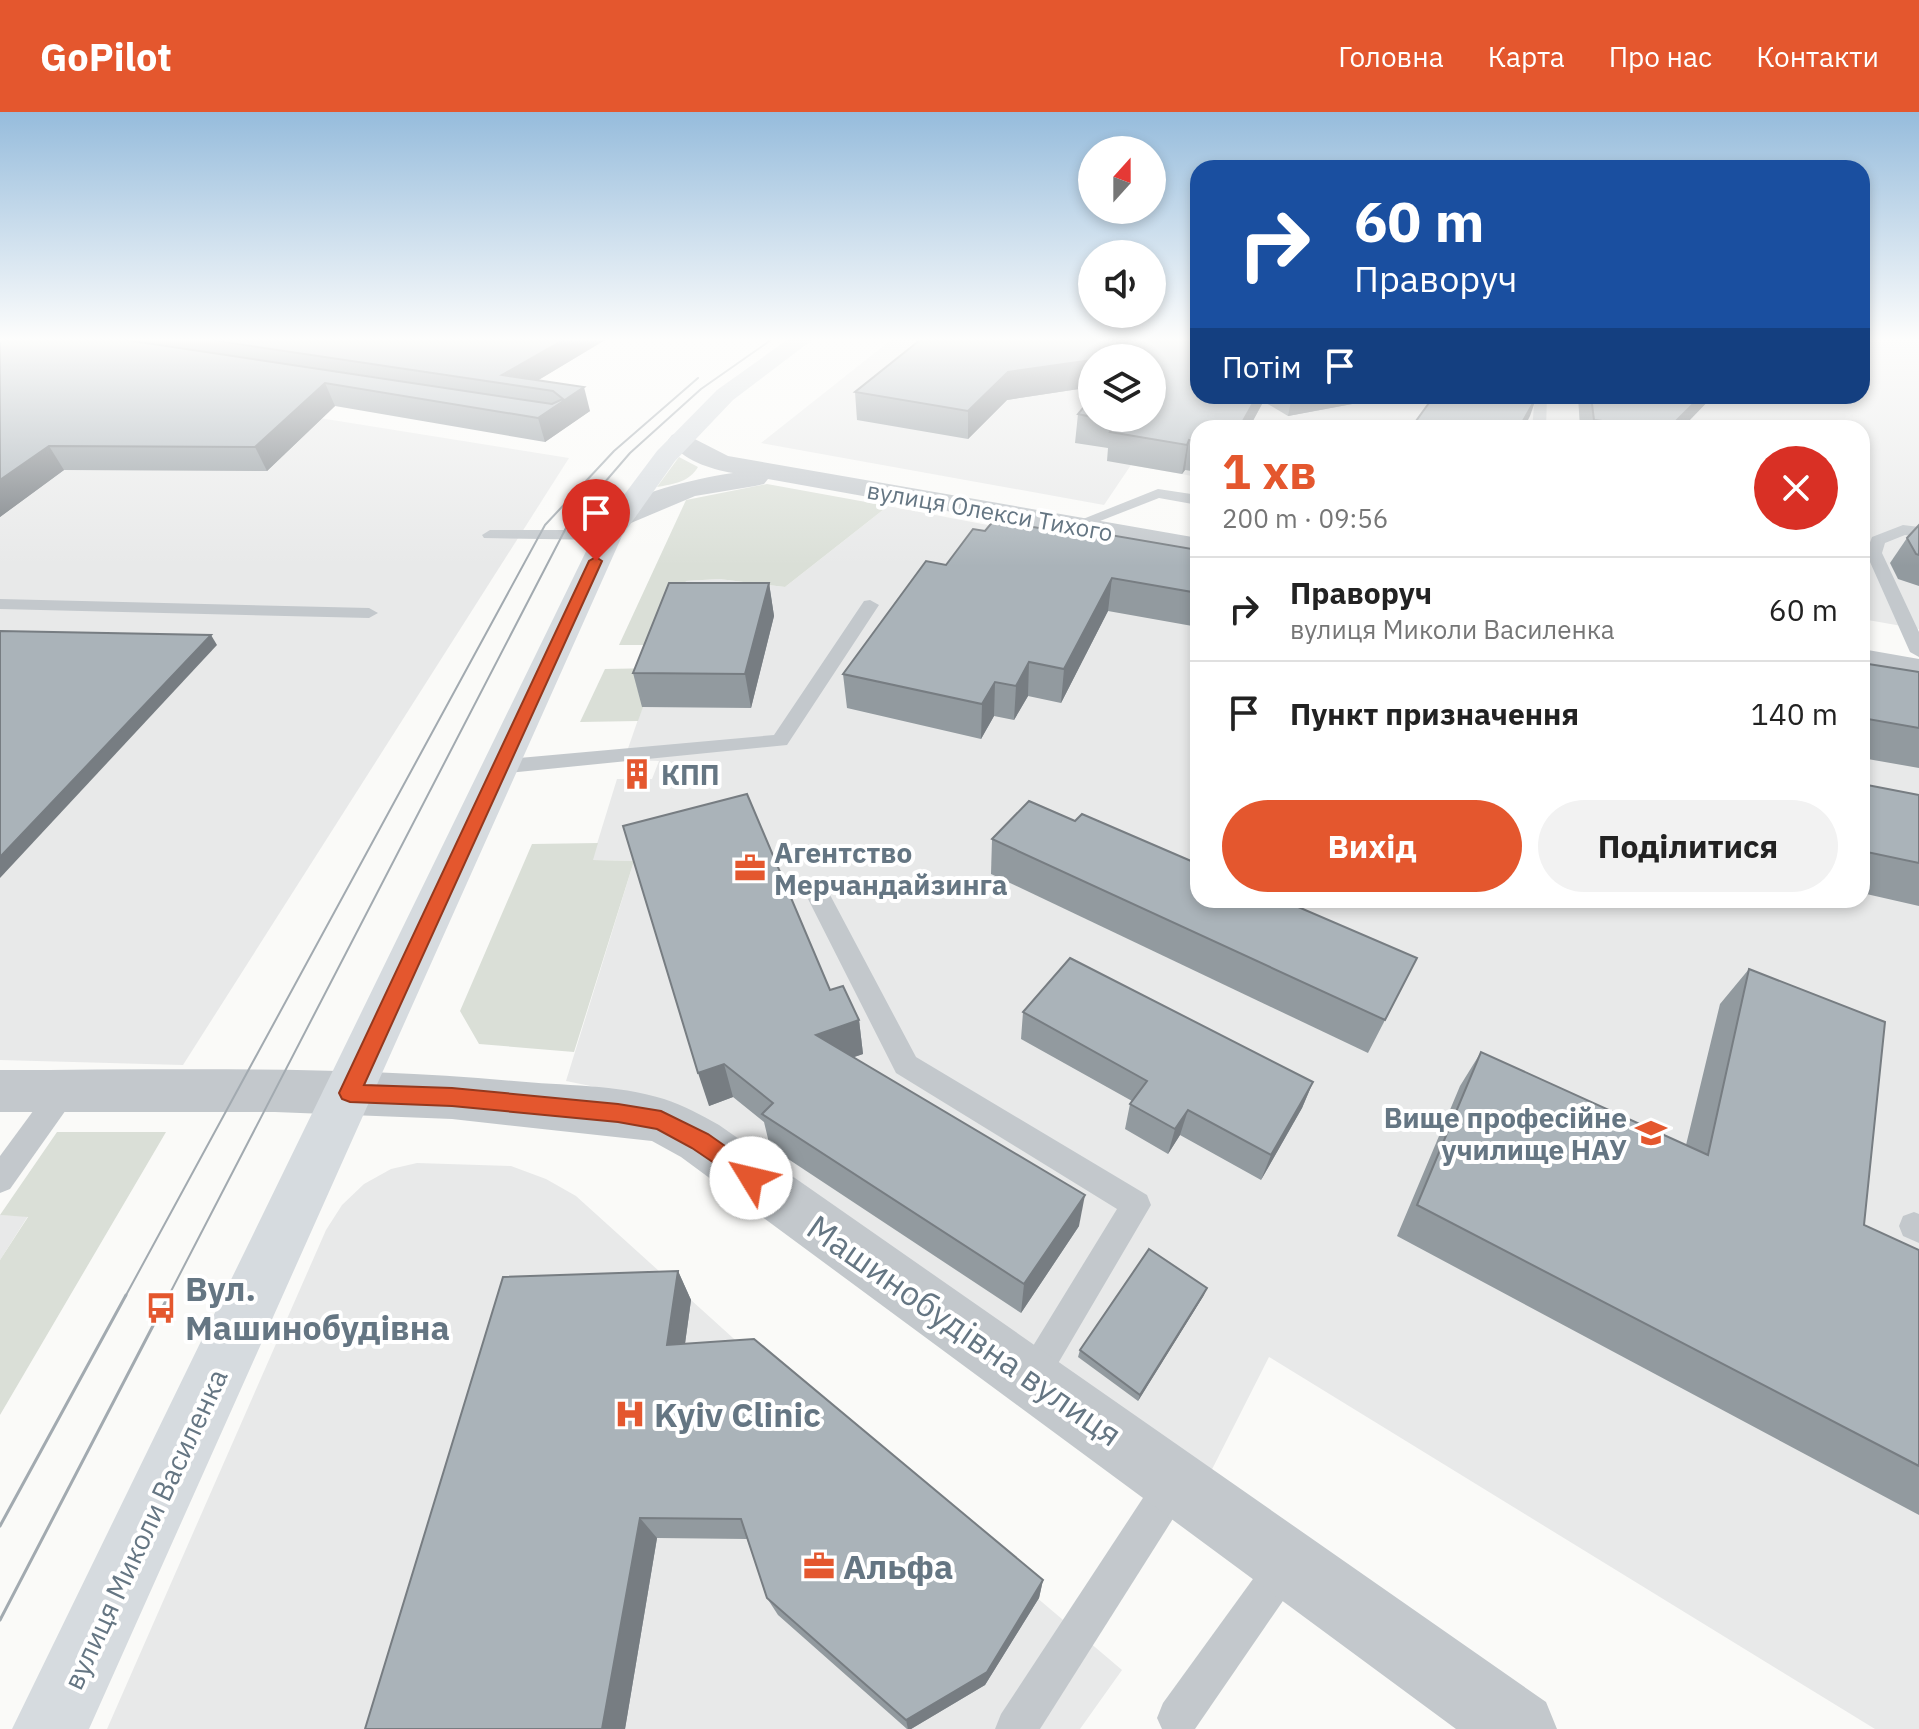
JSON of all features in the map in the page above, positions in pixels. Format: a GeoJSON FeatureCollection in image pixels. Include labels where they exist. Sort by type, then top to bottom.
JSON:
{"type":"FeatureCollection","features":[{"type":"Feature","properties":{"kind":"main road","name":"вулиця Миколи Василенка"},"geometry":{"type":"LineString","coordinates":[[50,1729],[350,1093],[498,767],[614,526],[681,440],[705,415]]}},
{"type":"Feature","properties":{"kind":"street","name":"вулиця Олекси Тихого"},"geometry":{"type":"LineString","coordinates":[[681,440],[703,456],[722,463],[1190,546]]}},
{"type":"Feature","properties":{"kind":"street","name":"вулиця Олекси Тихого"},"geometry":{"type":"LineString","coordinates":[[614,526],[656,499],[689,487],[782,475]]}},
{"type":"Feature","properties":{"kind":"street"},"geometry":{"type":"LineString","coordinates":[[1870,660],[1919,669]]}},
{"type":"Feature","properties":{"kind":"street","name":"Машинобудівна вулиця"},"geometry":{"type":"LineString","coordinates":[[0,1091],[350,1093],[452,1097],[661,1120],[700,1141],[1519,1729]]}},
{"type":"Feature","properties":{"kind":"lane"},"geometry":{"type":"LineString","coordinates":[[1071,527],[1158,493],[1190,499]]}},
{"type":"Feature","properties":{"kind":"lane"},"geometry":{"type":"LineString","coordinates":[[490,535],[614,526]]}},
{"type":"Feature","properties":{"kind":"lane"},"geometry":{"type":"LineString","coordinates":[[1919,532],[1903,530],[1878,540],[1874,553],[1919,652]]}},
{"type":"Feature","properties":{"kind":"lane"},"geometry":{"type":"LineString","coordinates":[[0,604],[369,613]]}},
{"type":"Feature","properties":{"kind":"lane"},"geometry":{"type":"LineString","coordinates":[[498,767],[780,741],[870,605]]}},
{"type":"Feature","properties":{"kind":"lane"},"geometry":{"type":"LineString","coordinates":[[817,893],[906,1065],[1136,1205],[1031,1377]]}},
{"type":"Feature","properties":{"kind":"lane"},"geometry":{"type":"LineString","coordinates":[[0,1180],[63,1092]]}},
{"type":"Feature","properties":{"kind":"lane"},"geometry":{"type":"LineString","coordinates":[[1016,1729],[1176,1480]]}},
{"type":"Feature","properties":{"kind":"lane"},"geometry":{"type":"LineString","coordinates":[[1178,1718],[1288,1562]]}},
{"type":"Feature","properties":{"kind":"shaded area"},"geometry":{"type":"Polygon","coordinates":[[[0,415],[303,415],[569,458],[183,1065],[0,1060],[0,415]]]}},
{"type":"Feature","properties":{"kind":"shaded area"},"geometry":{"type":"Polygon","coordinates":[[[796,415],[1078,415],[1078,432],[1166,432],[1166,415],[1919,415],[1919,629],[1870,620],[1870,420],[1190,420],[1190,476],[1131,465],[1104,505],[761,443],[796,415]]]}},
{"type":"Feature","properties":{"kind":"shaded area"},"geometry":{"type":"Polygon","coordinates":[[[679,457],[698,467],[686,479],[657,487],[679,457]]]}},
{"type":"Feature","properties":{"kind":"shaded area"},"geometry":{"type":"Polygon","coordinates":[[[767,484],[888,506],[785,587],[719,579],[686,581],[666,645],[619,645],[686,500],[767,484]]]}},
{"type":"Feature","properties":{"kind":"shaded area"},"geometry":{"type":"Polygon","coordinates":[[[888,506],[1190,563],[1190,908],[1870,908],[1870,686],[1919,694],[1919,1729],[1875,1729],[1269,1357],[1202,1489],[659,1100],[566,1081],[634,861],[592,860],[617,779],[652,779],[659,761],[624,760],[686,581],[719,579],[785,587],[888,506]]]}},
{"type":"Feature","properties":{"kind":"shaded area"},"geometry":{"type":"Polygon","coordinates":[[[657,668],[638,721],[580,722],[605,669],[657,668]]]}},
{"type":"Feature","properties":{"kind":"shaded area"},"geometry":{"type":"Polygon","coordinates":[[[598,843],[593,860],[634,861],[574,1052],[479,1044],[460,1011],[532,844],[598,843]]]}},
{"type":"Feature","properties":{"kind":"shaded area"},"geometry":{"type":"Polygon","coordinates":[[[57,1132],[166,1132],[0,1415],[0,1260],[28,1217],[0,1215],[57,1132]]]}},
{"type":"Feature","properties":{"kind":"shaded area"},"geometry":{"type":"Polygon","coordinates":[[[417,1163],[511,1166],[546,1179],[576,1196],[764,1366],[1122,1670],[1080,1729],[107,1729],[326,1230],[342,1205],[364,1184],[391,1169],[417,1163]]]}},
{"type":"Feature","properties":{"kind":"shaded area"},"geometry":{"type":"Polygon","coordinates":[[[0,1215],[28,1216],[0,1260],[0,1215]]]}},
{"type":"Feature","properties":{"kind":"building"},"geometry":{"type":"Polygon","coordinates":[[[0,415],[289,415],[255,447],[49,446],[0,480],[0,415]]]}},
{"type":"Feature","properties":{"kind":"building"},"geometry":{"type":"Polygon","coordinates":[[[1166,415],[1246,415],[1244,420],[1190,420],[1190,440],[1187,445],[1110,432],[1166,432],[1166,415]]]}},
{"type":"Feature","properties":{"kind":"building"},"geometry":{"type":"Polygon","coordinates":[[[1420,415],[1526,415],[1524,420],[1417,420],[1420,415]]]}},
{"type":"Feature","properties":{"kind":"building"},"geometry":{"type":"Polygon","coordinates":[[[1593,415],[1682,415],[1677,420],[1594,420],[1593,415]]]}},
{"type":"Feature","properties":{"kind":"building"},"geometry":{"type":"Polygon","coordinates":[[[994,520],[1090,537],[1093,532],[1190,549],[1190,592],[1112,578],[1064,669],[1029,662],[1016,686],[995,682],[982,704],[843,674],[926,561],[946,565],[973,529],[985,531],[994,520]]]}},
{"type":"Feature","properties":{"kind":"building"},"geometry":{"type":"Polygon","coordinates":[[[1919,525],[1919,555],[1907,538],[1919,525]]]}},
{"type":"Feature","properties":{"kind":"building"},"geometry":{"type":"Polygon","coordinates":[[[669,583],[769,583],[745,674],[633,673],[669,583]]]}},
{"type":"Feature","properties":{"kind":"building"},"geometry":{"type":"Polygon","coordinates":[[[0,631],[211,635],[0,857],[0,631]]]}},
{"type":"Feature","properties":{"kind":"building"},"geometry":{"type":"Polygon","coordinates":[[[1870,664],[1919,672],[1919,728],[1870,719],[1870,664]]]}},
{"type":"Feature","properties":{"kind":"building"},"geometry":{"type":"Polygon","coordinates":[[[1870,786],[1919,795],[1919,863],[1870,853],[1870,786]]]}},
{"type":"Feature","properties":{"kind":"building"},"geometry":{"type":"Polygon","coordinates":[[[747,794],[830,990],[843,986],[859,1020],[816,1035],[1085,1195],[1024,1284],[762,1114],[773,1103],[724,1064],[698,1073],[623,826],[747,794]]]}},
{"type":"Feature","properties":{"kind":"building"},"geometry":{"type":"Polygon","coordinates":[[[1029,801],[1075,821],[1082,814],[1190,861],[1190,908],[1301,908],[1417,958],[1385,1020],[992,839],[1029,801]]]}},
{"type":"Feature","properties":{"kind":"building"},"geometry":{"type":"Polygon","coordinates":[[[1070,958],[1313,1082],[1271,1155],[1188,1110],[1175,1129],[1130,1104],[1147,1081],[1023,1012],[1070,958]]]}},
{"type":"Feature","properties":{"kind":"building"},"geometry":{"type":"Polygon","coordinates":[[[1749,969],[1885,1022],[1864,1225],[1919,1250],[1919,1466],[1417,1205],[1481,1052],[1708,1155],[1749,969]]]}},
{"type":"Feature","properties":{"kind":"building"},"geometry":{"type":"Polygon","coordinates":[[[1149,1249],[1207,1288],[1140,1395],[1080,1350],[1149,1249]]]}},
{"type":"Feature","properties":{"kind":"building"},"geometry":{"type":"Polygon","coordinates":[[[678,1271],[667,1345],[754,1339],[1043,1580],[987,1672],[906,1720],[767,1598],[741,1519],[640,1518],[602,1729],[365,1729],[503,1277],[678,1271]]]}},
{"type":"Feature","properties":{"kind":"tram line"},"geometry":{"type":"LineString","coordinates":[[125,1297],[545,525],[614,451],[655,415]]}},
{"type":"Feature","properties":{"kind":"tram line"},"geometry":{"type":"LineString","coordinates":[[168,1297],[567,526],[630,453],[672,415]]}},
{"type":"Feature","properties":{"kind":"tram line"},"geometry":{"type":"LineString","coordinates":[[0,1526],[126,1295]]}},
{"type":"Feature","properties":{"kind":"tram line"},"geometry":{"type":"LineString","coordinates":[[0,1620],[169,1295]]}},
{"type":"Feature","properties":{"kind":"place","name":"КПП"},"geometry":{"type":"Point","coordinates":[637,774]}},
{"type":"Feature","properties":{"kind":"place","name":"Агентство Мерчандайзинга"},"geometry":{"type":"Point","coordinates":[750,868]}},
{"type":"Feature","properties":{"kind":"place","name":"Вище професійне училище НАУ"},"geometry":{"type":"Point","coordinates":[1651,1133]}},
{"type":"Feature","properties":{"kind":"place","name":"Вул. Машинобудівна"},"geometry":{"type":"Point","coordinates":[161,1308]}},
{"type":"Feature","properties":{"kind":"place","name":"Kyiv Clinic"},"geometry":{"type":"Point","coordinates":[630,1414]}},
{"type":"Feature","properties":{"kind":"place","name":"Альфа"},"geometry":{"type":"Point","coordinates":[819,1566]}},
{"type":"Feature","properties":{"kind":"route"},"geometry":{"type":"LineString","coordinates":[[596,561],[498,767],[350,1093],[452,1097],[661,1120],[700,1141],[751,1178]]}}]}
